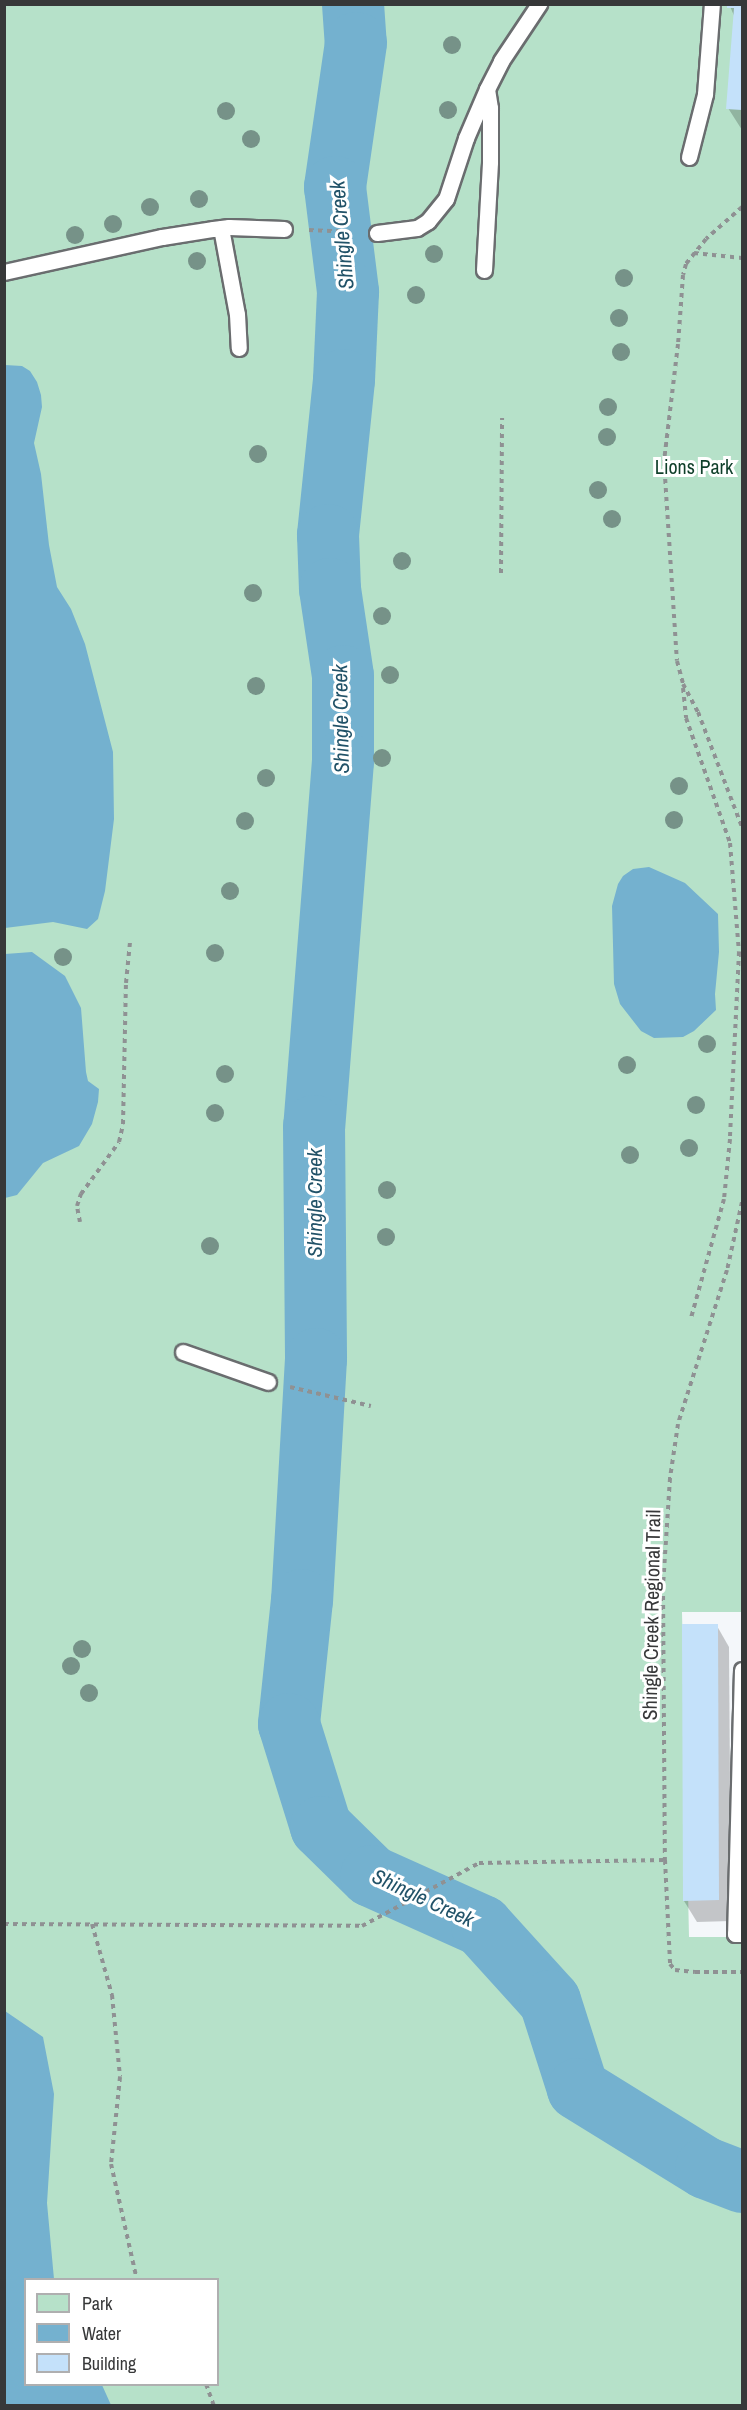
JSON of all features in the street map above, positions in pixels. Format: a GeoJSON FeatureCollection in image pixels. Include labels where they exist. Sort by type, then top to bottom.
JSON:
{"type":"FeatureCollection","features":[{"type":"Feature","properties":{"kind":"lane"},"geometry":{"type":"LineString","coordinates":[[377,233],[417,228],[428,221],[446,199],[466,138],[501,61],[539,4]]}},
{"type":"Feature","properties":{"kind":"lane"},"geometry":{"type":"LineString","coordinates":[[689,157],[705,94],[712,4]]}},
{"type":"Feature","properties":{"kind":"lane"},"geometry":{"type":"LineString","coordinates":[[484,270],[490,162],[488,89]]}},
{"type":"Feature","properties":{"kind":"lane"},"geometry":{"type":"LineString","coordinates":[[4,272],[162,237],[221,228],[284,230]]}},
{"type":"Feature","properties":{"kind":"lane"},"geometry":{"type":"LineString","coordinates":[[221,228],[237,314],[239,348]]}},
{"type":"Feature","properties":{"kind":"lane"},"geometry":{"type":"LineString","coordinates":[[183,1352],[268,1382]]}},
{"type":"Feature","properties":{"kind":"lane"},"geometry":{"type":"LineString","coordinates":[[742,1670],[735,1934],[742,1934]]}},
{"type":"Feature","properties":{"kind":"path"},"geometry":{"type":"LineString","coordinates":[[692,1318],[724,1199],[730,1139],[739,952],[730,843],[686,718],[683,684],[677,662],[664,461],[678,344],[682,275],[693,253],[742,207]]}},
{"type":"Feature","properties":{"kind":"path"},"geometry":{"type":"LineString","coordinates":[[284,230],[377,233]]}},
{"type":"Feature","properties":{"kind":"path"},"geometry":{"type":"LineString","coordinates":[[693,253],[742,258]]}},
{"type":"Feature","properties":{"kind":"path"},"geometry":{"type":"LineString","coordinates":[[501,573],[502,418]]}},
{"type":"Feature","properties":{"kind":"path"},"geometry":{"type":"LineString","coordinates":[[683,684],[706,730],[742,827]]}},
{"type":"Feature","properties":{"kind":"path"},"geometry":{"type":"LineString","coordinates":[[80,1222],[76,1206],[81,1194],[119,1142],[123,1124],[126,983],[130,942]]}},
{"type":"Feature","properties":{"kind":"path","name":"Shingle Creek Regional Trail"},"geometry":{"type":"LineString","coordinates":[[742,1202],[727,1270],[678,1424],[670,1478],[663,1587],[665,1860],[670,1964],[675,1970],[742,1972]]}},
{"type":"Feature","properties":{"kind":"path"},"geometry":{"type":"LineString","coordinates":[[268,1382],[371,1406]]}},
{"type":"Feature","properties":{"kind":"path"},"geometry":{"type":"LineString","coordinates":[[4,1924],[362,1926],[479,1863],[665,1860]]}},
{"type":"Feature","properties":{"kind":"path"},"geometry":{"type":"LineString","coordinates":[[92,1924],[112,1995],[120,2077],[111,2164],[137,2278]]}},
{"type":"Feature","properties":{"kind":"path"},"geometry":{"type":"LineString","coordinates":[[206,2386],[214,2406]]}},
{"type":"Feature","properties":{"kind":"green space","name":"Lions Park"},"geometry":{"type":"Polygon","coordinates":[[[5,5],[742,5],[742,1612],[682,1612],[689,1937],[742,1937],[742,2405],[5,2406],[5,5]]]}},
{"type":"Feature","properties":{"kind":"water"},"geometry":{"type":"Polygon","coordinates":[[[5,365],[22,366],[30,371],[41,395],[42,407],[34,443],[41,474],[49,545],[57,587],[71,609],[85,644],[113,752],[114,819],[105,891],[98,919],[87,929],[53,922],[5,928],[5,365]]]}},
{"type":"Feature","properties":{"kind":"water"},"geometry":{"type":"Polygon","coordinates":[[[649,867],[685,883],[718,914],[716,1010],[694,1031],[683,1037],[654,1038],[641,1031],[620,1004],[614,984],[612,906],[618,884],[623,876],[633,869],[649,867]]]}},
{"type":"Feature","properties":{"kind":"water"},"geometry":{"type":"Polygon","coordinates":[[[32,952],[65,976],[81,1008],[86,1072],[88,1081],[99,1089],[98,1102],[92,1124],[79,1146],[43,1163],[17,1195],[5,1198],[5,954],[32,952]]]}},
{"type":"Feature","properties":{"kind":"water"},"geometry":{"type":"Polygon","coordinates":[[[5,2011],[43,2037],[54,2094],[47,2203],[54,2278],[24,2278],[24,2386],[102,2386],[111,2405],[5,2405],[5,2011]]]}},
{"type":"Feature","properties":{"kind":"building"},"geometry":{"type":"Polygon","coordinates":[[[727,4],[742,4],[742,110],[726,109],[734,8],[727,8],[727,4]]]}},
{"type":"Feature","properties":{"kind":"building"},"geometry":{"type":"Polygon","coordinates":[[[682,1624],[718,1624],[719,1900],[683,1901],[682,1624]]]}},
{"type":"Feature","properties":{"kind":"waterway","name":"Shingle Creek"},"geometry":{"type":"LineString","coordinates":[[353,4],[356,43],[335,187],[348,292],[344,380],[328,535],[330,589],[343,676],[343,761],[314,1126],[316,1359],[302,1600],[289,1724],[321,1827],[371,1876],[482,1926],[550,2001],[578,2089],[706,2168],[742,2182]]}}]}
